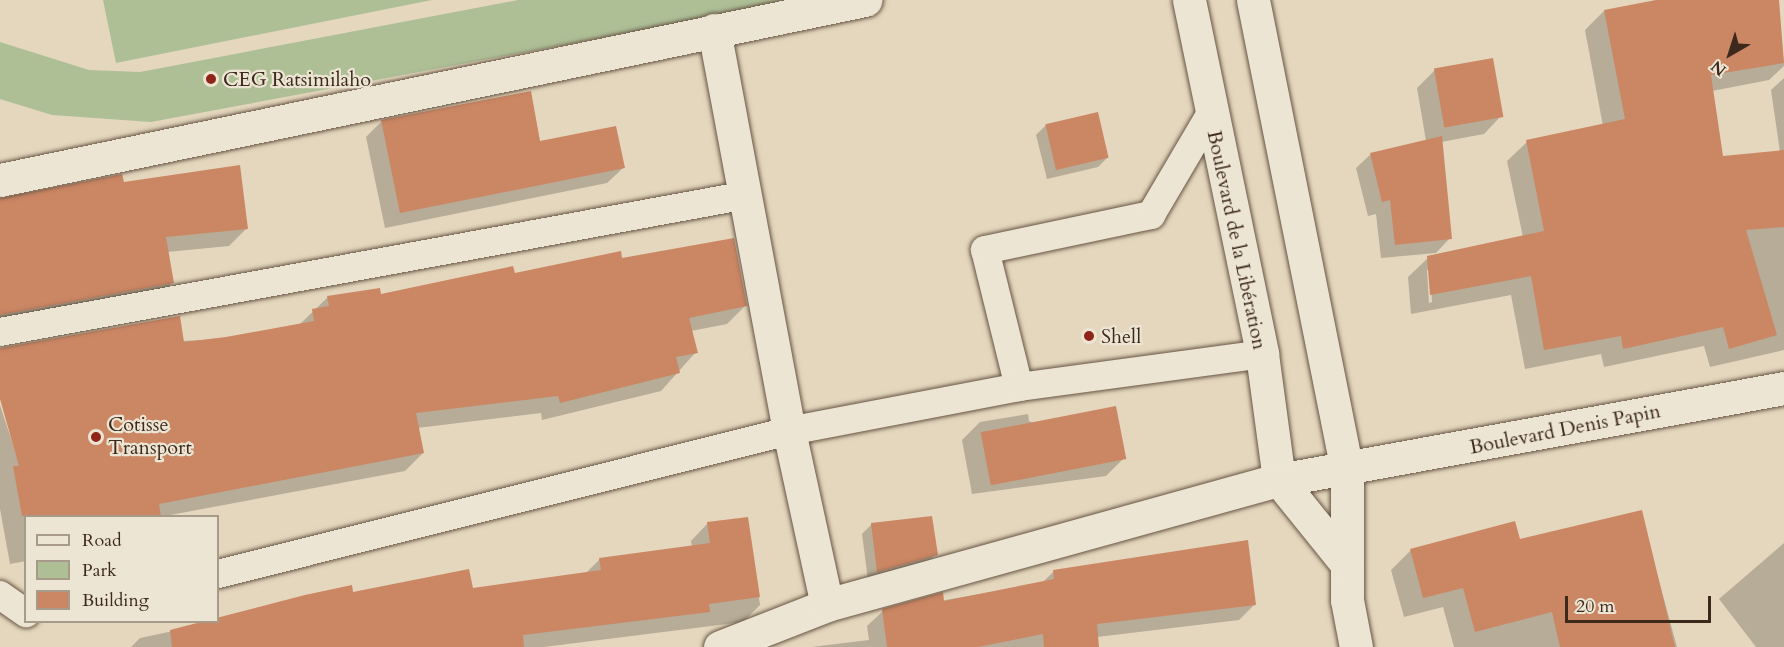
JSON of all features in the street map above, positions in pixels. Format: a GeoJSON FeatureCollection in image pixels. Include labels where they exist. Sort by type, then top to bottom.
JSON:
{"type":"FeatureCollection","features":[{"type":"Feature","properties":{"kind":"street"},"geometry":{"type":"LineString","coordinates":[[0,180],[865,0]]}},
{"type":"Feature","properties":{"kind":"street","name":"Boulevard de la Libération"},"geometry":{"type":"LineString","coordinates":[[1189,0],[1210,115],[1262,354],[1279,480]]}},
{"type":"Feature","properties":{"kind":"street"},"geometry":{"type":"LineString","coordinates":[[1253,0],[1347,470],[1346,563],[1356,647]]}},
{"type":"Feature","properties":{"kind":"street"},"geometry":{"type":"LineString","coordinates":[[714,30],[747,195],[789,431],[828,605]]}},
{"type":"Feature","properties":{"kind":"street","name":"Boulevard Denis Papin"},"geometry":{"type":"LineString","coordinates":[[720,647],[828,605],[1279,480],[1347,470],[1784,388]]}},
{"type":"Feature","properties":{"kind":"street"},"geometry":{"type":"LineString","coordinates":[[1279,480],[1346,563]]}},
{"type":"Feature","properties":{"kind":"lane"},"geometry":{"type":"LineString","coordinates":[[1019,387],[985,250],[1151,215],[1210,115]]}},
{"type":"Feature","properties":{"kind":"lane"},"geometry":{"type":"LineString","coordinates":[[0,332],[747,195]]}},
{"type":"Feature","properties":{"kind":"lane"},"geometry":{"type":"LineString","coordinates":[[219,574],[789,431],[1019,387],[1262,354]]}},
{"type":"Feature","properties":{"kind":"lane"},"geometry":{"type":"LineString","coordinates":[[0,595],[24,612]]}},
{"type":"Feature","properties":{"kind":"green space"},"geometry":{"type":"Polygon","coordinates":[[[103,0],[432,0],[116,63],[103,0]]]}},
{"type":"Feature","properties":{"kind":"green space"},"geometry":{"type":"Polygon","coordinates":[[[518,0],[805,0],[151,122],[52,115],[0,99],[0,42],[89,70],[140,72],[518,0]]]}},
{"type":"Feature","properties":{"kind":"building"},"geometry":{"type":"Polygon","coordinates":[[[1656,0],[1779,0],[1784,63],[1711,75],[1723,156],[1784,150],[1784,227],[1746,230],[1777,335],[1729,349],[1723,327],[1623,349],[1621,336],[1544,350],[1531,276],[1430,295],[1427,256],[1544,231],[1526,140],[1625,119],[1604,10],[1656,0]]]}},
{"type":"Feature","properties":{"kind":"building"},"geometry":{"type":"Polygon","coordinates":[[[1493,58],[1503,117],[1444,128],[1434,68],[1493,58]]]}},
{"type":"Feature","properties":{"kind":"building"},"geometry":{"type":"Polygon","coordinates":[[[531,91],[540,141],[616,126],[625,168],[400,213],[381,120],[531,91]]]}},
{"type":"Feature","properties":{"kind":"building"},"geometry":{"type":"Polygon","coordinates":[[[1098,112],[1109,158],[1056,170],[1045,124],[1098,112]]]}},
{"type":"Feature","properties":{"kind":"building"},"geometry":{"type":"Polygon","coordinates":[[[1442,136],[1452,239],[1395,245],[1390,200],[1382,202],[1370,153],[1442,136]]]}},
{"type":"Feature","properties":{"kind":"building"},"geometry":{"type":"Polygon","coordinates":[[[240,165],[248,229],[166,237],[174,283],[0,315],[0,198],[122,174],[124,182],[240,165]]]}},
{"type":"Feature","properties":{"kind":"building"},"geometry":{"type":"Polygon","coordinates":[[[734,238],[747,306],[689,318],[698,353],[676,357],[680,373],[560,403],[558,396],[416,413],[424,453],[159,504],[161,515],[22,516],[13,466],[19,466],[0,399],[0,348],[180,316],[184,342],[226,337],[314,321],[312,309],[329,306],[327,296],[380,288],[381,294],[513,266],[515,273],[621,251],[622,258],[734,238]]]}},
{"type":"Feature","properties":{"kind":"building"},"geometry":{"type":"Polygon","coordinates":[[[1116,406],[1126,459],[991,485],[981,432],[1116,406]]]}},
{"type":"Feature","properties":{"kind":"building"},"geometry":{"type":"Polygon","coordinates":[[[1642,510],[1675,647],[1560,647],[1552,612],[1475,632],[1463,588],[1423,598],[1410,549],[1515,521],[1520,539],[1642,510]]]}},
{"type":"Feature","properties":{"kind":"building"},"geometry":{"type":"Polygon","coordinates":[[[932,516],[938,555],[877,572],[871,523],[932,516]]]}},
{"type":"Feature","properties":{"kind":"building"},"geometry":{"type":"Polygon","coordinates":[[[748,517],[760,597],[709,604],[710,612],[523,635],[524,647],[172,647],[170,630],[197,623],[219,623],[219,617],[352,585],[353,592],[469,569],[473,588],[601,570],[599,558],[710,543],[707,522],[748,517]]]}},
{"type":"Feature","properties":{"kind":"building"},"geometry":{"type":"Polygon","coordinates":[[[1248,540],[1256,605],[1097,624],[1099,647],[1044,647],[1043,634],[978,647],[887,647],[882,609],[943,592],[944,601],[1054,579],[1053,570],[1248,540]]]}},
{"type":"Feature","properties":{"kind":"place","name":"CEG Ratsimilaho"},"geometry":{"type":"Point","coordinates":[211,79]}},
{"type":"Feature","properties":{"kind":"place","name":"Shell"},"geometry":{"type":"Point","coordinates":[1089,336]}},
{"type":"Feature","properties":{"kind":"place","name":"Cotisse Transport"},"geometry":{"type":"Point","coordinates":[96,437]}}]}
